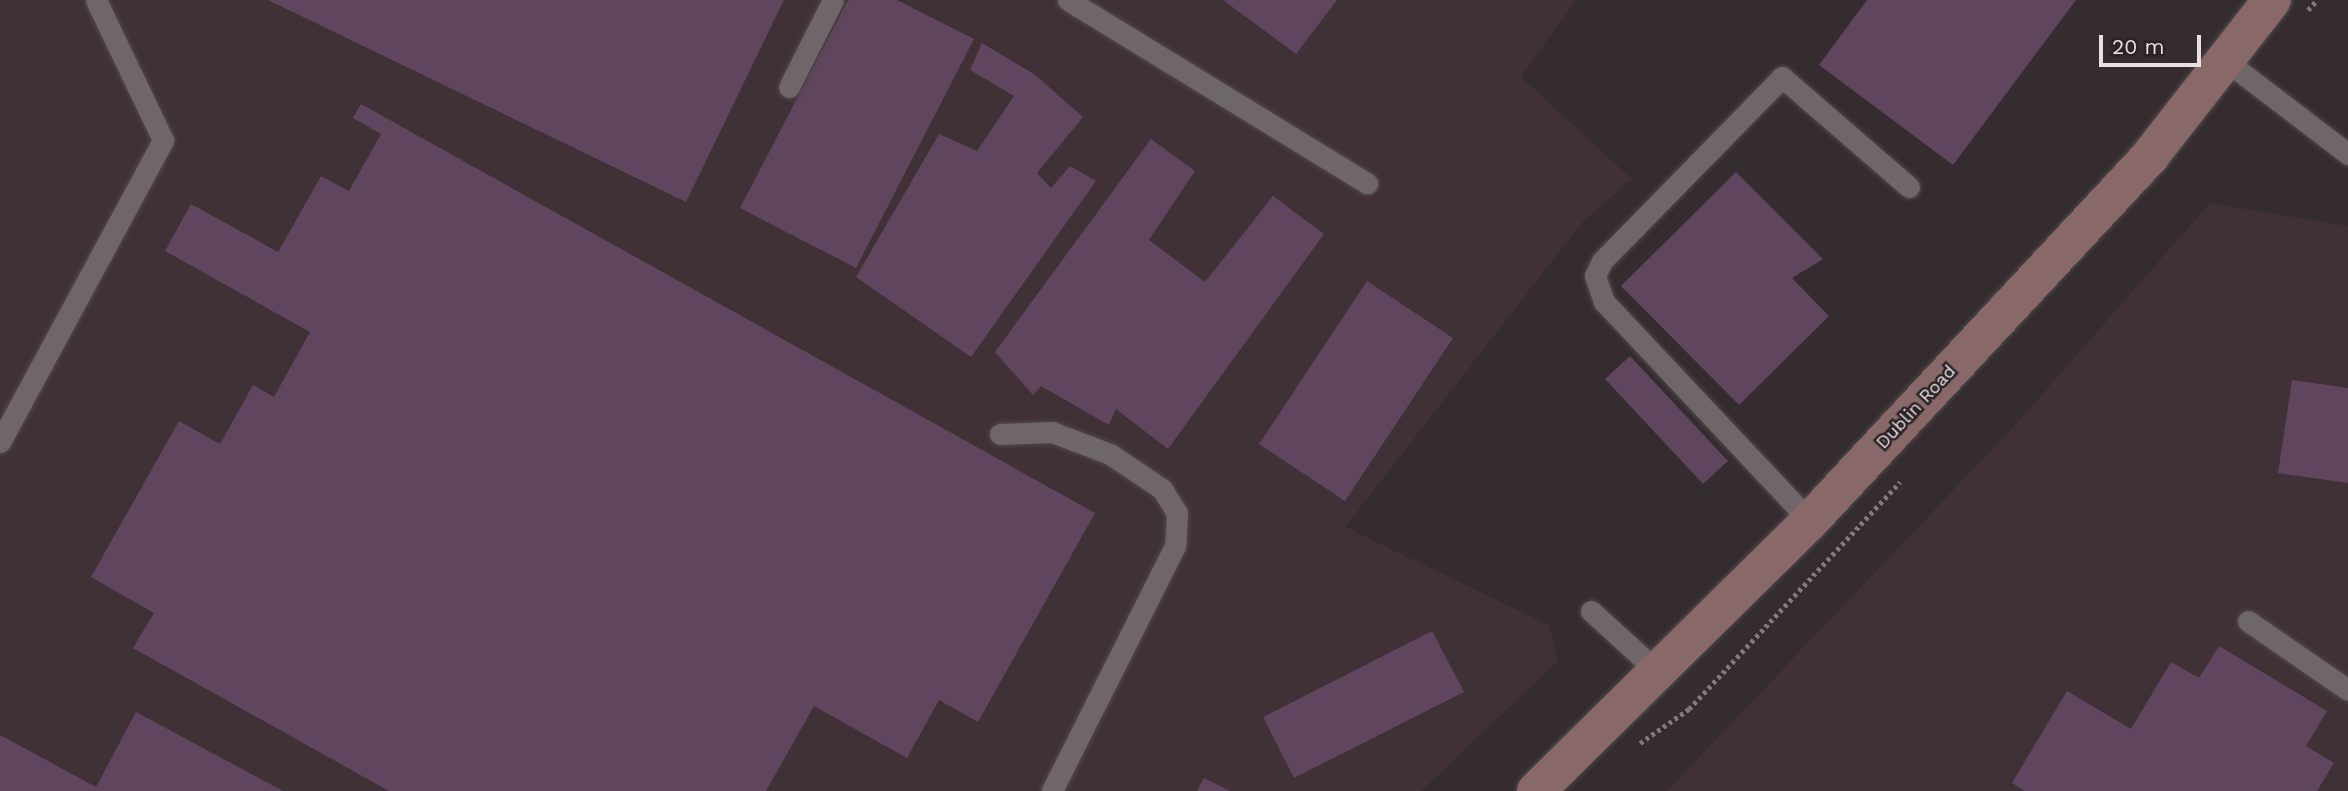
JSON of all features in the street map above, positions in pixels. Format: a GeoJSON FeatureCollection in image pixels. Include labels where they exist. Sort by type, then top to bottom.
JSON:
{"type":"FeatureCollection","features":[{"type":"Feature","properties":{"kind":"main road","name":"Dublin Road"},"geometry":{"type":"LineString","coordinates":[[1536,791],[1810,521],[2150,156],[2272,0]]}},
{"type":"Feature","properties":{"kind":"lane"},"geometry":{"type":"LineString","coordinates":[[0,442],[163,140],[96,0]]}},
{"type":"Feature","properties":{"kind":"lane"},"geometry":{"type":"LineString","coordinates":[[789,87],[832,0]]}},
{"type":"Feature","properties":{"kind":"lane"},"geometry":{"type":"LineString","coordinates":[[1068,0],[1367,183]]}},
{"type":"Feature","properties":{"kind":"lane"},"geometry":{"type":"LineString","coordinates":[[2225,60],[2348,154]]}},
{"type":"Feature","properties":{"kind":"lane"},"geometry":{"type":"LineString","coordinates":[[1810,521],[1604,302],[1595,276],[1602,261],[1782,77],[1909,187]]}},
{"type":"Feature","properties":{"kind":"lane"},"geometry":{"type":"LineString","coordinates":[[1000,434],[1052,432],[1110,454],[1162,489],[1177,513],[1175,546],[1052,791]]}},
{"type":"Feature","properties":{"kind":"lane"},"geometry":{"type":"LineString","coordinates":[[1591,611],[1658,672]]}},
{"type":"Feature","properties":{"kind":"lane"},"geometry":{"type":"LineString","coordinates":[[2248,621],[2348,690]]}},
{"type":"Feature","properties":{"kind":"path"},"geometry":{"type":"LineString","coordinates":[[1631,749],[1689,709]]}},
{"type":"Feature","properties":{"kind":"shaded area"},"geometry":{"type":"Polygon","coordinates":[[[0,0],[1576,0],[1521,77],[1632,179],[1584,220],[1345,527],[1549,625],[1558,661],[1421,791],[0,791],[0,0]]]}},
{"type":"Feature","properties":{"kind":"shaded area"},"geometry":{"type":"Polygon","coordinates":[[[2210,203],[2348,226],[2348,791],[1667,791],[2018,422],[2210,203]]]}},
{"type":"Feature","properties":{"kind":"building"},"geometry":{"type":"Polygon","coordinates":[[[268,0],[784,0],[686,202],[268,0]]]}},
{"type":"Feature","properties":{"kind":"building"},"geometry":{"type":"Polygon","coordinates":[[[848,0],[897,0],[974,39],[856,268],[740,208],[848,0]]]}},
{"type":"Feature","properties":{"kind":"building"},"geometry":{"type":"Polygon","coordinates":[[[1223,0],[1337,0],[1296,54],[1223,0]]]}},
{"type":"Feature","properties":{"kind":"building"},"geometry":{"type":"Polygon","coordinates":[[[1867,0],[2076,0],[1953,165],[1819,65],[1867,0]]]}},
{"type":"Feature","properties":{"kind":"building"},"geometry":{"type":"Polygon","coordinates":[[[982,43],[1034,74],[1083,117],[1037,173],[1051,188],[1070,166],[1096,181],[971,357],[856,277],[939,134],[977,151],[1014,96],[970,70],[982,43]]]}},
{"type":"Feature","properties":{"kind":"building"},"geometry":{"type":"Polygon","coordinates":[[[361,104],[1095,513],[978,722],[939,700],[907,758],[814,706],[766,791],[389,791],[133,648],[154,613],[91,577],[179,421],[220,444],[253,385],[274,397],[310,332],[165,251],[191,204],[278,252],[321,176],[349,191],[381,134],[353,118],[361,104]]]}},
{"type":"Feature","properties":{"kind":"building"},"geometry":{"type":"Polygon","coordinates":[[[1151,139],[1195,171],[1149,240],[1205,282],[1273,196],[1324,234],[1168,449],[1116,409],[1109,425],[1041,386],[1033,395],[995,352],[1151,139]]]}},
{"type":"Feature","properties":{"kind":"building"},"geometry":{"type":"Polygon","coordinates":[[[1736,172],[1823,259],[1792,278],[1829,316],[1739,405],[1621,286],[1736,172]]]}},
{"type":"Feature","properties":{"kind":"building"},"geometry":{"type":"Polygon","coordinates":[[[1367,281],[1453,338],[1345,501],[1259,444],[1367,281]]]}},
{"type":"Feature","properties":{"kind":"building"},"geometry":{"type":"Polygon","coordinates":[[[1630,356],[1728,461],[1703,484],[1605,379],[1630,356]]]}},
{"type":"Feature","properties":{"kind":"building"},"geometry":{"type":"Polygon","coordinates":[[[2292,380],[2348,388],[2348,483],[2278,473],[2292,380]]]}},
{"type":"Feature","properties":{"kind":"building"},"geometry":{"type":"Polygon","coordinates":[[[1432,631],[1464,692],[1294,778],[1263,717],[1432,631]]]}},
{"type":"Feature","properties":{"kind":"building"},"geometry":{"type":"Polygon","coordinates":[[[2219,646],[2327,711],[2306,746],[2334,763],[2317,791],[2025,791],[2012,783],[2067,691],[2131,729],[2171,662],[2199,678],[2219,646]]]}},
{"type":"Feature","properties":{"kind":"building"},"geometry":{"type":"Polygon","coordinates":[[[136,712],[283,791],[0,791],[0,735],[96,787],[136,712]]]}},
{"type":"Feature","properties":{"kind":"building"},"geometry":{"type":"Polygon","coordinates":[[[1204,778],[1230,791],[1197,791],[1204,778]]]}}]}
